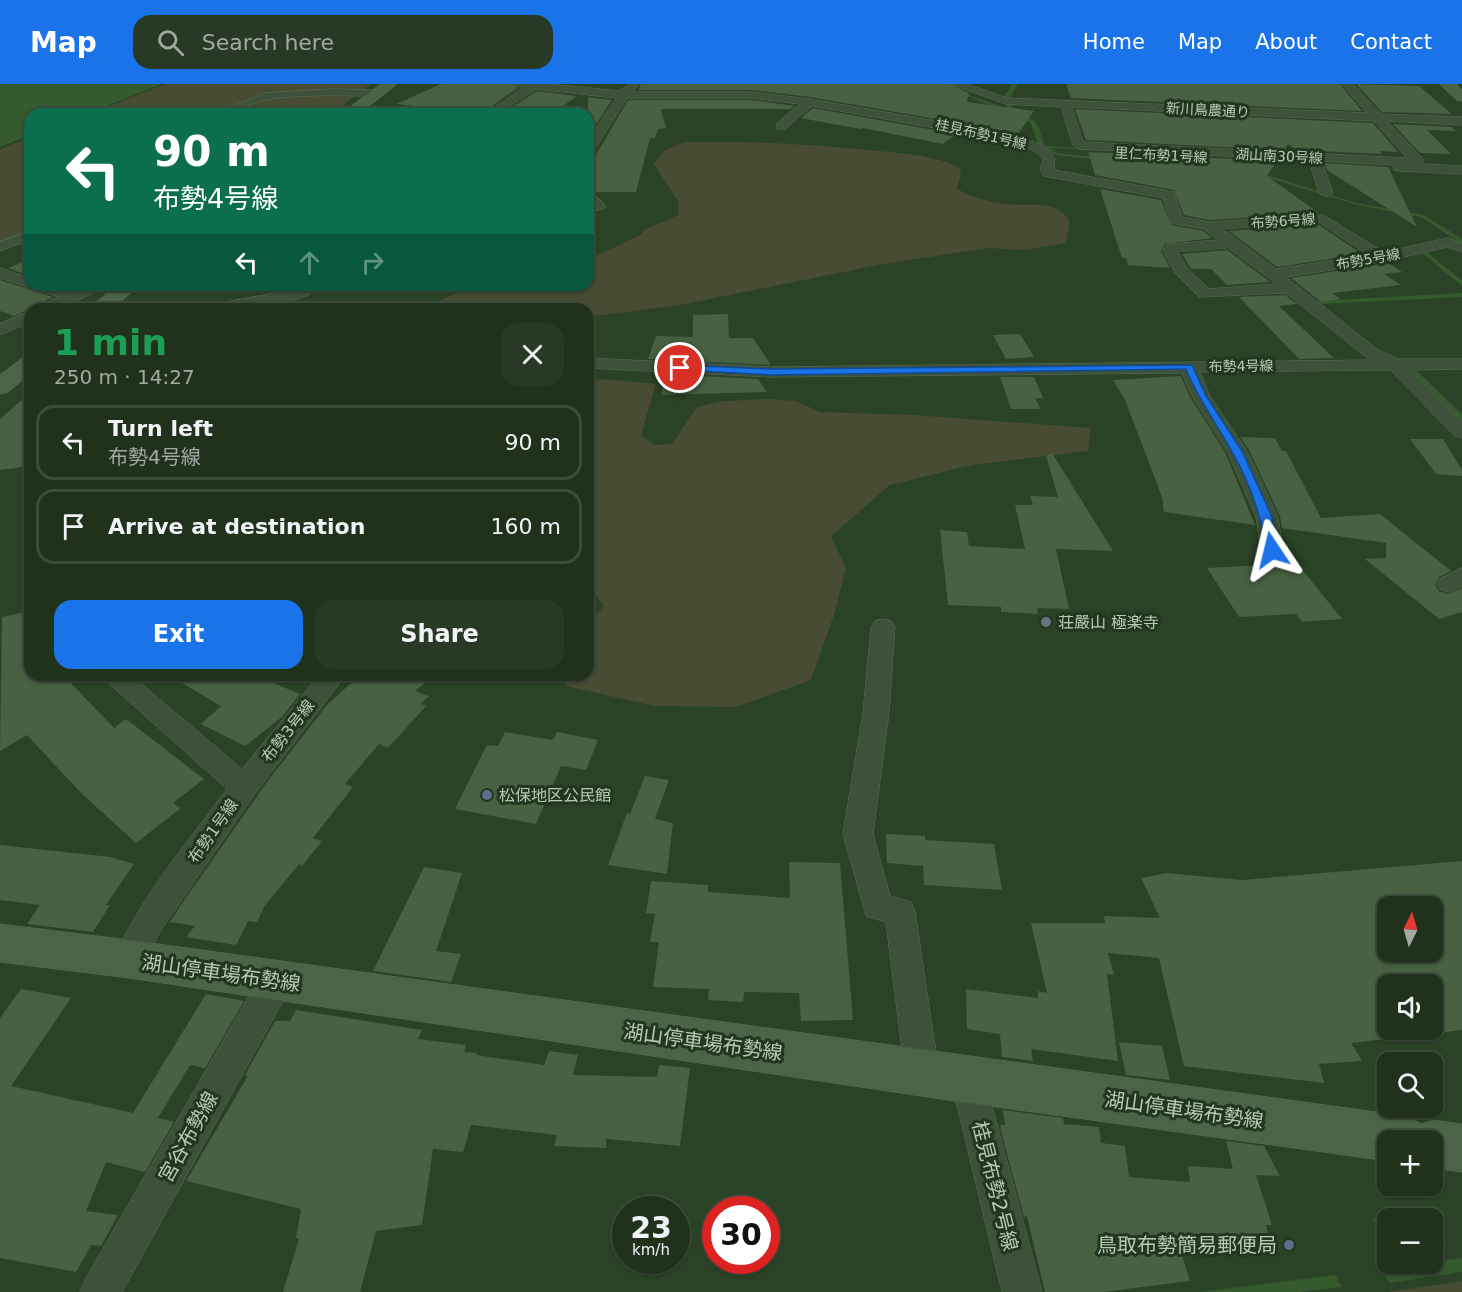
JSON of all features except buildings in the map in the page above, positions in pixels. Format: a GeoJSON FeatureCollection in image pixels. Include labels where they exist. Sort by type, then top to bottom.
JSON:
{"type":"FeatureCollection","features":[{"type":"Feature","properties":{"kind":"main road"},"geometry":{"type":"LineString","coordinates":[[1447,84],[1462,97]]}},
{"type":"Feature","properties":{"kind":"main road"},"geometry":{"type":"LineString","coordinates":[[358,108],[384,88]]}},
{"type":"Feature","properties":{"kind":"main road"},"geometry":{"type":"LineString","coordinates":[[107,303],[122,291]]}},
{"type":"Feature","properties":{"kind":"main road"},"geometry":{"type":"LineString","coordinates":[[0,387],[24,368]]}},
{"type":"Feature","properties":{"kind":"main road","name":"湖山停車場布勢線"},"geometry":{"type":"LineString","coordinates":[[0,943],[129,959],[968,1080],[1377,1136]]}},
{"type":"Feature","properties":{"kind":"main road"},"geometry":{"type":"LineString","coordinates":[[1443,1145],[1462,1148]]}},
{"type":"Feature","properties":{"kind":"street","name":"桂見布勢1号線"},"geometry":{"type":"LineString","coordinates":[[519,84],[623,95],[770,91],[810,102],[993,135],[1040,149],[1048,155],[1047,171],[1049,173],[1169,195],[1176,220],[1209,226],[1372,354],[1394,364]]}},
{"type":"Feature","properties":{"kind":"street"},"geometry":{"type":"LineString","coordinates":[[594,140],[623,95],[635,84]]}},
{"type":"Feature","properties":{"kind":"street","name":"新川鳥農通り"},"geometry":{"type":"LineString","coordinates":[[956,84],[1006,101],[1462,121]]}},
{"type":"Feature","properties":{"kind":"street","name":"湖山南30号線"},"geometry":{"type":"LineString","coordinates":[[1065,103],[1079,145],[1315,160],[1418,162],[1347,84]]}},
{"type":"Feature","properties":{"kind":"street"},"geometry":{"type":"LineString","coordinates":[[499,108],[535,85]]}},
{"type":"Feature","properties":{"kind":"street"},"geometry":{"type":"LineString","coordinates":[[233,108],[266,96],[384,88]]}},
{"type":"Feature","properties":{"kind":"street"},"geometry":{"type":"LineString","coordinates":[[990,108],[1006,101]]}},
{"type":"Feature","properties":{"kind":"street"},"geometry":{"type":"LineString","coordinates":[[782,126],[810,102]]}},
{"type":"Feature","properties":{"kind":"street"},"geometry":{"type":"LineString","coordinates":[[958,129],[974,118]]}},
{"type":"Feature","properties":{"kind":"street","name":"里仁布勢1号線"},"geometry":{"type":"LineString","coordinates":[[1040,149],[1315,160],[1462,170]]}},
{"type":"Feature","properties":{"kind":"street"},"geometry":{"type":"LineString","coordinates":[[1315,160],[1326,193]]}},
{"type":"Feature","properties":{"kind":"street","name":"布勢6号線"},"geometry":{"type":"LineString","coordinates":[[1209,226],[1323,219],[1382,257]]}},
{"type":"Feature","properties":{"kind":"street"},"geometry":{"type":"LineString","coordinates":[[0,247],[24,237]]}},
{"type":"Feature","properties":{"kind":"street","name":"布勢5号線"},"geometry":{"type":"LineString","coordinates":[[1273,274],[1382,257],[1448,242],[1462,248]]}},
{"type":"Feature","properties":{"kind":"street"},"geometry":{"type":"LineString","coordinates":[[1231,243],[1170,250],[1180,270],[1205,294],[1290,288]]}},
{"type":"Feature","properties":{"kind":"street"},"geometry":{"type":"LineString","coordinates":[[0,273],[24,281]]}},
{"type":"Feature","properties":{"kind":"street"},"geometry":{"type":"LineString","coordinates":[[57,291],[73,296]]}},
{"type":"Feature","properties":{"kind":"street"},"geometry":{"type":"LineString","coordinates":[[58,303],[84,291]]}},
{"type":"Feature","properties":{"kind":"street"},"geometry":{"type":"LineString","coordinates":[[247,303],[305,291]]}},
{"type":"Feature","properties":{"kind":"street"},"geometry":{"type":"LineString","coordinates":[[0,330],[24,319]]}},
{"type":"Feature","properties":{"kind":"street","name":"布勢4号線"},"geometry":{"type":"LineString","coordinates":[[594,363],[771,372],[1462,363]]}},
{"type":"Feature","properties":{"kind":"street"},"geometry":{"type":"LineString","coordinates":[[1394,364],[1439,412],[1462,432]]}},
{"type":"Feature","properties":{"kind":"street"},"geometry":{"type":"LineString","coordinates":[[1189,367],[1201,396],[1237,451],[1267,517],[1272,550]]}},
{"type":"Feature","properties":{"kind":"street"},"geometry":{"type":"LineString","coordinates":[[884,627],[876,713],[858,834],[877,906],[900,912],[922,1073]]}},
{"type":"Feature","properties":{"kind":"street","name":"布勢1号線"},"geometry":{"type":"LineString","coordinates":[[122,681],[244,787],[150,920],[129,959]]}},
{"type":"Feature","properties":{"kind":"street","name":"布勢3号線"},"geometry":{"type":"LineString","coordinates":[[244,787],[328,681]]}},
{"type":"Feature","properties":{"kind":"street","name":"宮谷布勢線"},"geometry":{"type":"LineString","coordinates":[[100,1292],[276,981]]}},
{"type":"Feature","properties":{"kind":"street","name":"桂見布勢2号線"},"geometry":{"type":"LineString","coordinates":[[968,1080],[1022,1292]]}},
{"type":"Feature","properties":{"kind":"shaded area"},"geometry":{"type":"Polygon","coordinates":[[[0,84],[162,84],[102,108],[24,108],[24,137],[0,147],[0,84]]]}},
{"type":"Feature","properties":{"kind":"shaded area"},"geometry":{"type":"Polygon","coordinates":[[[165,84],[371,84],[339,108],[105,108],[165,84]]]}},
{"type":"Feature","properties":{"kind":"shaded area"},"geometry":{"type":"Polygon","coordinates":[[[1012,84],[1018,84],[1010,98],[1012,111],[1033,120],[1039,127],[1044,146],[1462,167],[1051,148],[1057,153],[1270,176],[1357,203],[1424,215],[1462,239],[1462,244],[1421,217],[1357,205],[1268,178],[1054,155],[1038,144],[1030,122],[947,87],[1008,109],[1004,97],[1012,84]]]}},
{"type":"Feature","properties":{"kind":"shaded area"},"geometry":{"type":"Polygon","coordinates":[[[24,139],[24,233],[0,243],[0,149],[24,139]]]}},
{"type":"Feature","properties":{"kind":"shaded area"},"geometry":{"type":"Polygon","coordinates":[[[684,142],[757,143],[910,154],[941,160],[960,168],[961,174],[957,189],[999,203],[1041,205],[1057,209],[1070,221],[1066,243],[1024,250],[988,248],[883,264],[680,305],[594,316],[594,303],[435,303],[460,291],[594,291],[594,257],[640,235],[646,229],[678,215],[678,201],[654,164],[665,150],[684,142]]]}},
{"type":"Feature","properties":{"kind":"shaded area"},"geometry":{"type":"Polygon","coordinates":[[[604,379],[656,384],[641,435],[654,445],[672,444],[697,407],[723,401],[770,399],[796,401],[820,412],[914,415],[1091,428],[1088,451],[972,465],[890,485],[831,536],[846,568],[835,612],[811,680],[736,707],[654,706],[566,686],[568,681],[594,681],[594,617],[604,606],[594,594],[594,382],[604,379]]]}},
{"type":"Feature","properties":{"kind":"shaded area"},"geometry":{"type":"Polygon","coordinates":[[[1462,1258],[1462,1272],[1390,1283],[1384,1274],[1443,1274],[1443,1261],[1462,1258]]]}},
{"type":"Feature","properties":{"kind":"shaded area"},"geometry":{"type":"Polygon","coordinates":[[[1335,1275],[1342,1287],[1300,1292],[1200,1292],[1335,1275]]]}},
{"type":"Feature","properties":{"kind":"shaded area"},"geometry":{"type":"Polygon","coordinates":[[[1462,1281],[1462,1292],[1388,1292],[1462,1281]]]}},
{"type":"Feature","properties":{"kind":"waterway"},"geometry":{"type":"LineString","coordinates":[[1423,251],[1462,284]]}},
{"type":"Feature","properties":{"kind":"waterway"},"geometry":{"type":"LineString","coordinates":[[1323,308],[1317,303],[1462,295]]}},
{"type":"Feature","properties":{"kind":"waterway"},"geometry":{"type":"LineString","coordinates":[[1415,372],[1462,418]]}},
{"type":"Feature","properties":{"kind":"place","name":"荘嚴山 極楽寺"},"geometry":{"type":"Point","coordinates":[1046,622]}},
{"type":"Feature","properties":{"kind":"place","name":"松保地区公民館"},"geometry":{"type":"Point","coordinates":[487,795]}},
{"type":"Feature","properties":{"kind":"place","name":"鳥取布勢簡易郵便局"},"geometry":{"type":"Point","coordinates":[1289,1245]}},
{"type":"Feature","properties":{"kind":"route"},"geometry":{"type":"LineString","coordinates":[[680,368],[771,372],[1189,367],[1201,396],[1237,451],[1267,517],[1272,550]]}}]}
